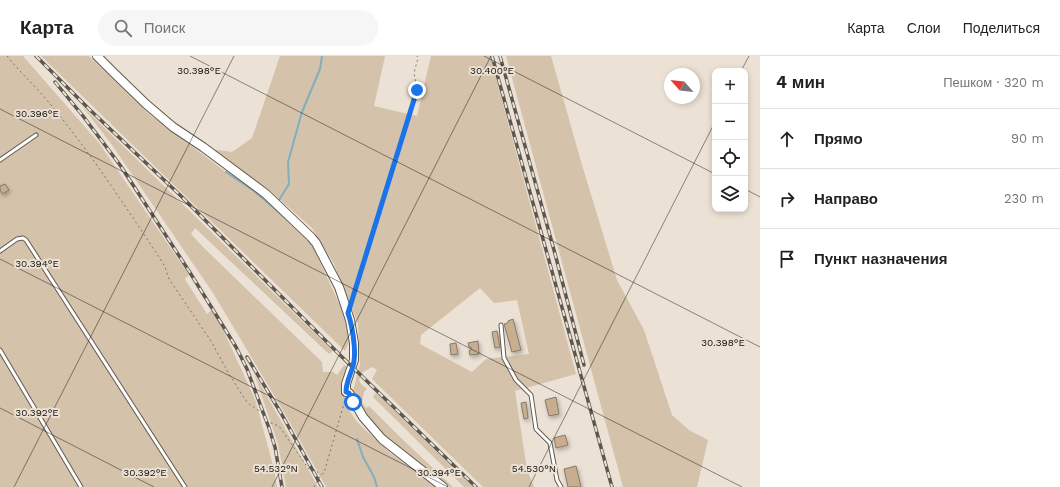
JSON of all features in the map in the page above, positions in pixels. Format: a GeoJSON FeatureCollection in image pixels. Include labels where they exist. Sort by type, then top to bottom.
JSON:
{"type":"FeatureCollection","features":[{"type":"Feature","properties":{"kind":"street"},"geometry":{"type":"LineString","coordinates":[[97,56],[174,127],[266,194],[316,242],[339,287],[348,313],[354,343],[354,360],[346,384],[346,392],[349,393],[363,417],[382,439],[443,487]]}},
{"type":"Feature","properties":{"kind":"lane"},"geometry":{"type":"LineString","coordinates":[[0,160],[36,135]]}},
{"type":"Feature","properties":{"kind":"lane"},"geometry":{"type":"LineString","coordinates":[[0,251],[17,239],[23,238],[26,240],[185,487]]}},
{"type":"Feature","properties":{"kind":"lane"},"geometry":{"type":"LineString","coordinates":[[501,325],[504,358],[516,380],[531,395],[536,429],[550,443],[557,480],[562,487]]}},
{"type":"Feature","properties":{"kind":"lane"},"geometry":{"type":"LineString","coordinates":[[0,350],[81,487]]}},
{"type":"Feature","properties":{"kind":"path"},"geometry":{"type":"LineString","coordinates":[[7,56],[46,99],[91,156],[159,257],[165,267],[169,279],[210,341],[244,398],[249,404],[262,413],[266,421],[279,426],[308,468],[315,470],[321,475]]}},
{"type":"Feature","properties":{"kind":"path"},"geometry":{"type":"LineString","coordinates":[[348,313],[417,90],[414,74],[418,58],[417,56]]}},
{"type":"Feature","properties":{"kind":"path"},"geometry":{"type":"LineString","coordinates":[[314,487],[321,475],[324,473],[337,430],[346,392]]}},
{"type":"Feature","properties":{"kind":"shaded area"},"geometry":{"type":"Polygon","coordinates":[[[0,56],[23,56],[99,143],[189,275],[185,279],[207,314],[212,310],[219,321],[255,399],[274,469],[277,487],[0,487],[0,56]]]}},
{"type":"Feature","properties":{"kind":"shaded area"},"geometry":{"type":"Polygon","coordinates":[[[41,56],[89,56],[150,115],[254,191],[293,224],[313,247],[344,314],[349,342],[345,351],[41,56]]]}},
{"type":"Feature","properties":{"kind":"shaded area"},"geometry":{"type":"Polygon","coordinates":[[[280,56],[385,56],[374,106],[417,116],[431,56],[490,56],[576,374],[515,391],[527,470],[534,487],[483,487],[372,379],[377,370],[372,367],[363,372],[359,380],[367,389],[364,392],[362,402],[366,408],[369,406],[453,487],[449,487],[391,442],[364,414],[353,391],[360,364],[358,324],[334,264],[312,228],[268,189],[211,149],[232,152],[252,138],[280,56]],[[480,288],[421,335],[420,344],[472,372],[486,359],[529,354],[517,300],[494,303],[480,288]]]}},
{"type":"Feature","properties":{"kind":"shaded area"},"geometry":{"type":"Polygon","coordinates":[[[506,56],[551,56],[617,280],[644,330],[672,415],[689,430],[708,440],[697,487],[623,487],[506,56]]]}},
{"type":"Feature","properties":{"kind":"shaded area"},"geometry":{"type":"Polygon","coordinates":[[[82,106],[333,351],[329,354],[195,228],[191,234],[322,362],[323,372],[333,372],[337,375],[344,365],[348,368],[343,393],[349,410],[357,422],[390,453],[436,487],[326,487],[281,407],[213,293],[112,145],[82,106]]]}},
{"type":"Feature","properties":{"kind":"shaded area"},"geometry":{"type":"Polygon","coordinates":[[[254,373],[318,487],[286,487],[278,444],[254,373]]]}},
{"type":"Feature","properties":{"kind":"shaded area"},"geometry":{"type":"Polygon","coordinates":[[[376,393],[473,487],[464,487],[373,397],[376,393]]]}},
{"type":"Feature","properties":{"kind":"building"},"geometry":{"type":"Polygon","coordinates":[[[5,184],[9,190],[2,194],[0,186],[5,184]]]}},
{"type":"Feature","properties":{"kind":"building"},"geometry":{"type":"Polygon","coordinates":[[[513,319],[521,350],[512,352],[504,324],[513,319]]]}},
{"type":"Feature","properties":{"kind":"building"},"geometry":{"type":"Polygon","coordinates":[[[497,331],[500,347],[495,348],[492,332],[497,331]]]}},
{"type":"Feature","properties":{"kind":"building"},"geometry":{"type":"Polygon","coordinates":[[[478,341],[479,354],[470,355],[469,351],[471,350],[471,347],[469,347],[468,343],[478,341]]]}},
{"type":"Feature","properties":{"kind":"building"},"geometry":{"type":"Polygon","coordinates":[[[456,343],[458,354],[451,355],[450,344],[456,343]]]}},
{"type":"Feature","properties":{"kind":"building"},"geometry":{"type":"Polygon","coordinates":[[[556,397],[559,414],[549,416],[545,400],[556,397]]]}},
{"type":"Feature","properties":{"kind":"building"},"geometry":{"type":"Polygon","coordinates":[[[526,402],[528,418],[524,419],[521,403],[526,402]]]}},
{"type":"Feature","properties":{"kind":"building"},"geometry":{"type":"Polygon","coordinates":[[[565,435],[568,445],[556,448],[554,438],[565,435]]]}},
{"type":"Feature","properties":{"kind":"building"},"geometry":{"type":"Polygon","coordinates":[[[576,466],[581,487],[568,487],[564,469],[576,466]]]}},
{"type":"Feature","properties":{"kind":"waterway"},"geometry":{"type":"LineString","coordinates":[[279,200],[289,184],[288,162],[302,112],[320,69],[322,56]]}},
{"type":"Feature","properties":{"kind":"waterway"},"geometry":{"type":"LineString","coordinates":[[226,172],[254,191],[290,222]]}},
{"type":"Feature","properties":{"kind":"waterway"},"geometry":{"type":"LineString","coordinates":[[357,439],[363,457],[374,477],[377,487]]}},
{"type":"Feature","properties":{"kind":"railway"},"geometry":{"type":"LineString","coordinates":[[36,56],[89,109],[181,196],[340,355],[476,487]]}},
{"type":"Feature","properties":{"kind":"railway"},"geometry":{"type":"LineString","coordinates":[[492,56],[612,487]]}},
{"type":"Feature","properties":{"kind":"railway"},"geometry":{"type":"LineString","coordinates":[[500,56],[554,250],[584,365]]}},
{"type":"Feature","properties":{"kind":"railway"},"geometry":{"type":"LineString","coordinates":[[55,82],[120,165],[189,271],[236,347],[247,369],[269,428],[275,447],[282,487]]}},
{"type":"Feature","properties":{"kind":"railway"},"geometry":{"type":"LineString","coordinates":[[247,357],[281,413],[322,487]]}},
{"type":"Feature","properties":{"kind":"route"},"geometry":{"type":"LineString","coordinates":[[353,402],[349,393],[346,392],[346,384],[354,360],[354,343],[348,313],[417,90]]}}]}
